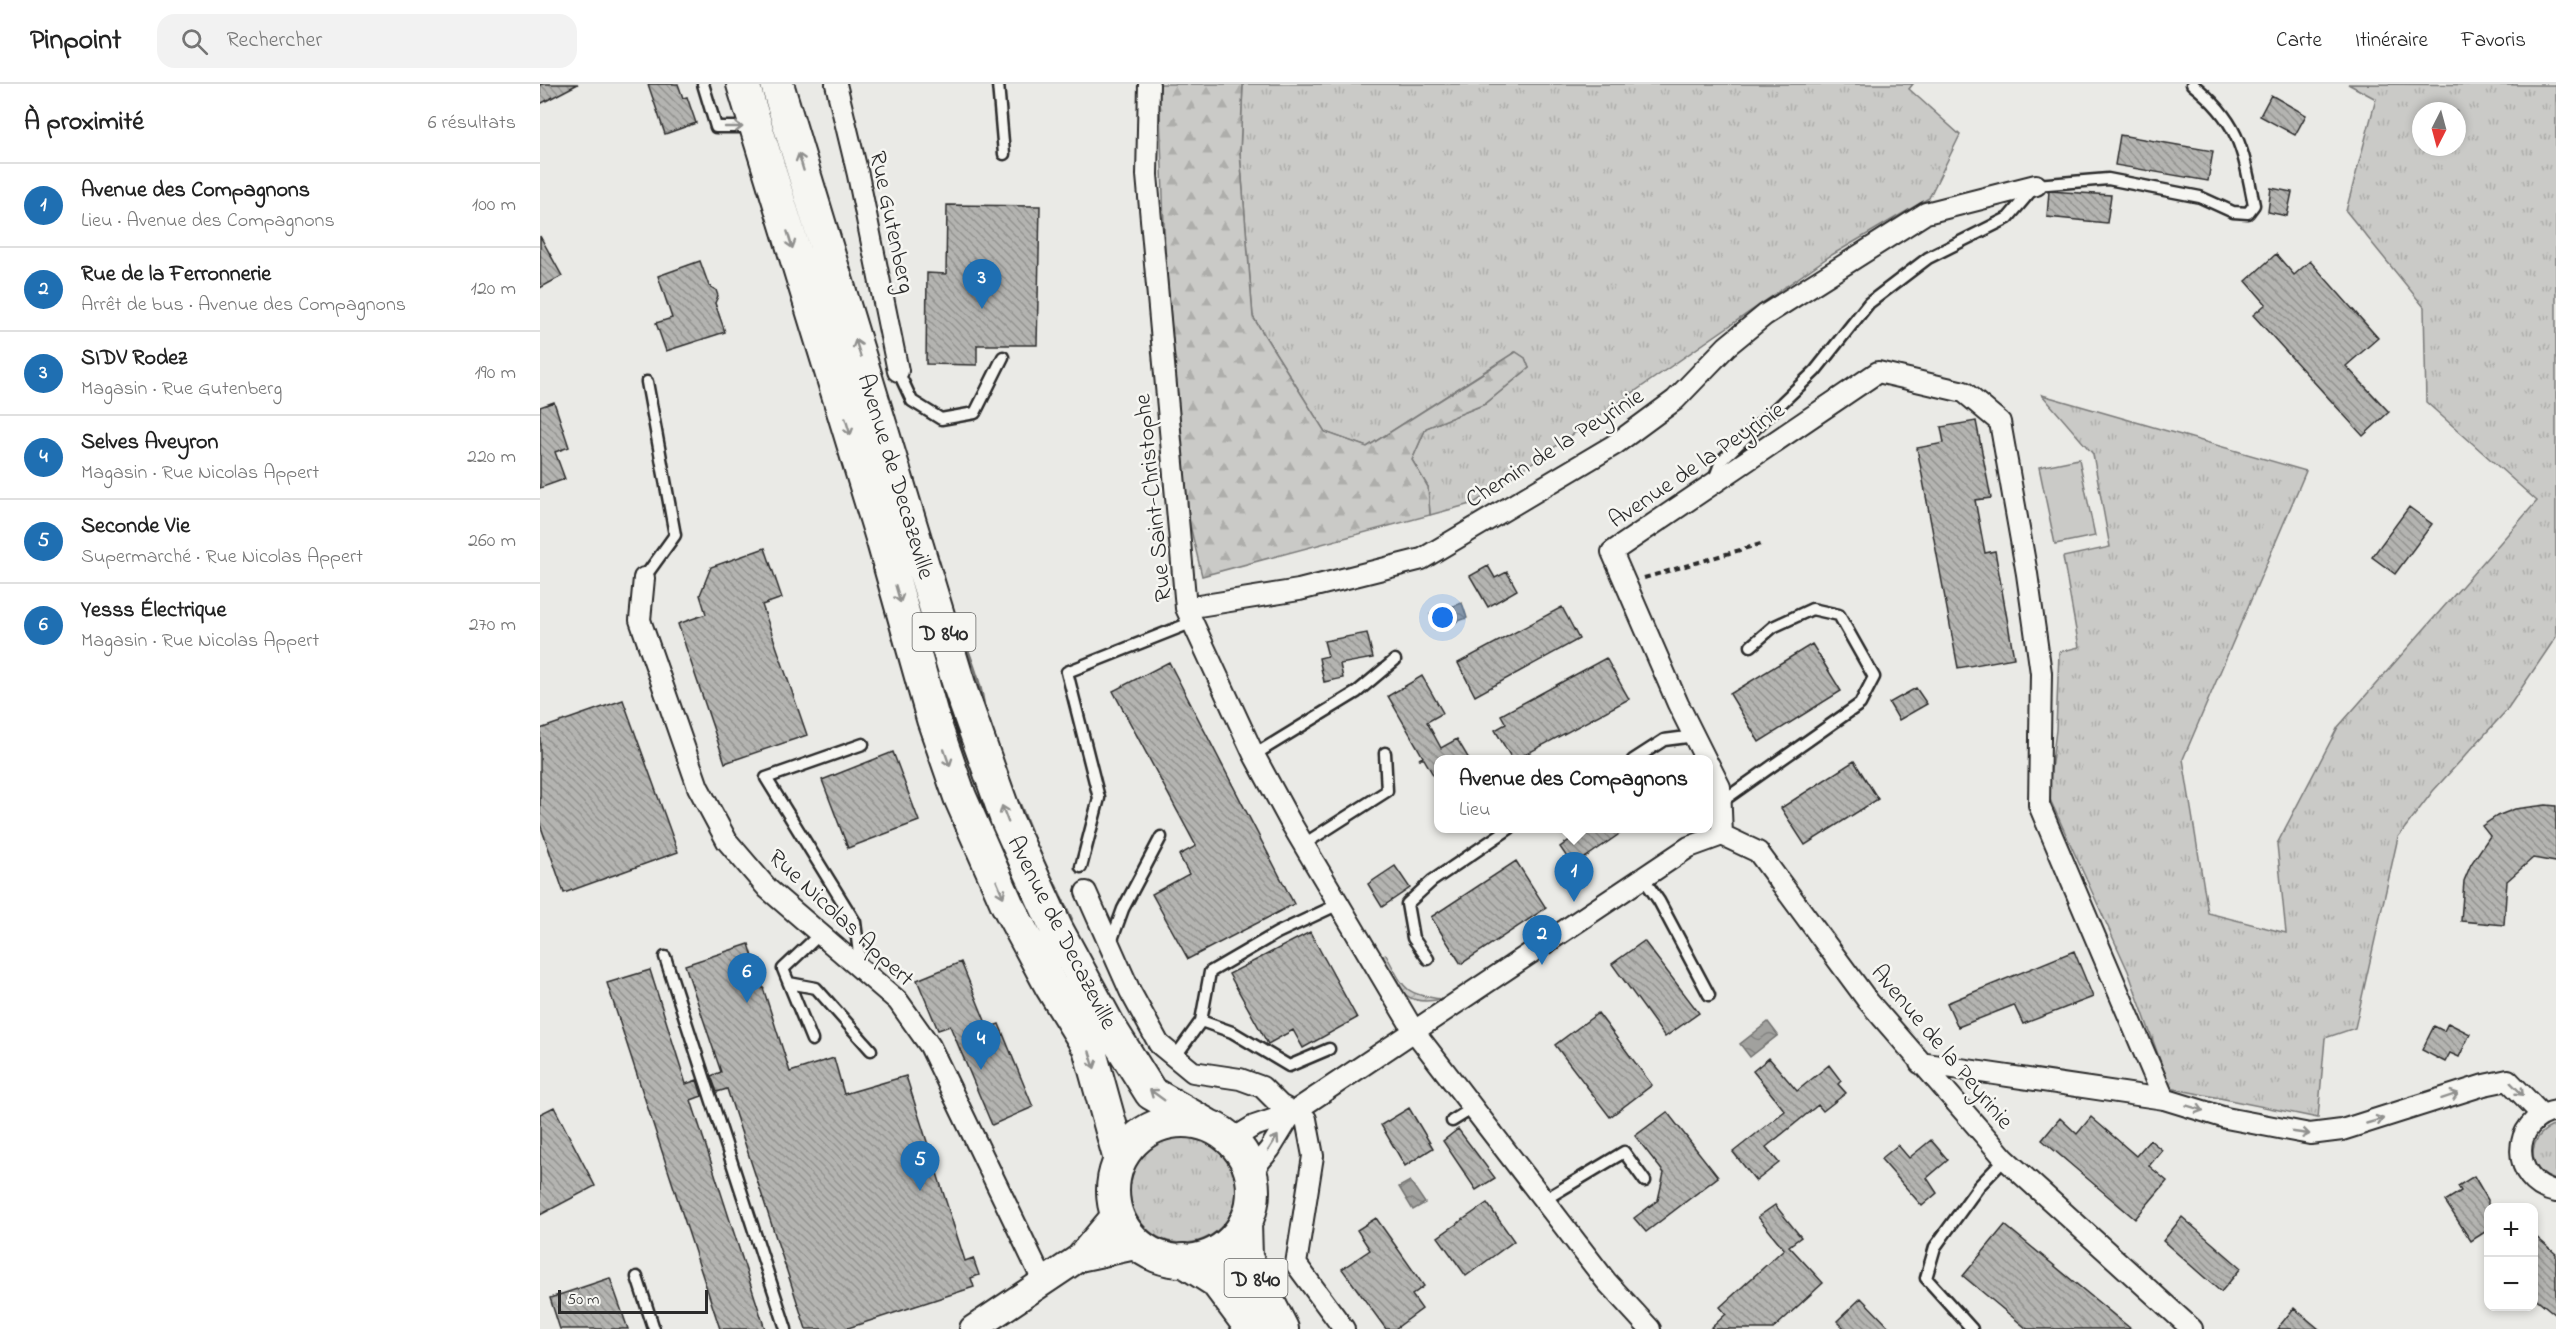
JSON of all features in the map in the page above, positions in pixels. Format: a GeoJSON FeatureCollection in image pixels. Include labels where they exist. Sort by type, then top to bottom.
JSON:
{"type":"FeatureCollection","features":[{"type":"Feature","properties":{"kind":"main road","name":"Avenue de Decazeville"},"geometry":{"type":"LineString","coordinates":[[743,84],[882,538],[933,719],[960,797],[1007,904],[1051,986],[1089,1048],[1120,1160]]}},
{"type":"Feature","properties":{"kind":"main road","name":"Avenue de Decazeville"},"geometry":{"type":"LineString","coordinates":[[777,84],[960,688],[1007,820],[1056,928],[1109,1026],[1151,1093],[1219,1132]]}},
{"type":"Feature","properties":{"kind":"main road"},"geometry":{"type":"LineString","coordinates":[[1182,1121],[1219,1132],[1246,1160],[1251,1172],[1253,1198],[1245,1223],[1230,1243],[1219,1250],[1196,1259],[1160,1257],[1130,1236],[1117,1213],[1113,1186],[1120,1160],[1136,1140],[1157,1126],[1182,1121]]}},
{"type":"Feature","properties":{"kind":"main road","name":"D 840"},"geometry":{"type":"LineString","coordinates":[[1245,1223],[1246,1258],[1282,1329]]}},
{"type":"Feature","properties":{"kind":"main road","name":"D 840"},"geometry":{"type":"LineString","coordinates":[[1183,1260],[1216,1281],[1252,1329]]}},
{"type":"Feature","properties":{"kind":"street","name":"Rue Saint-Christophe"},"geometry":{"type":"LineString","coordinates":[[1149,84],[1147,175],[1190,615],[1254,755],[1414,1031],[1606,1281],[1650,1329]]}},
{"type":"Feature","properties":{"kind":"street","name":"Rue Gutenberg"},"geometry":{"type":"LineString","coordinates":[[843,86],[858,175],[897,371]]}},
{"type":"Feature","properties":{"kind":"street","name":"Chemin de la Peyrinie"},"geometry":{"type":"LineString","coordinates":[[1190,615],[1422,559],[1614,445],[1675,400],[1727,346],[1765,315],[1926,213],[2036,185]]}},
{"type":"Feature","properties":{"kind":"street","name":"Avenue de la Peyrinie"},"geometry":{"type":"LineString","coordinates":[[1704,755],[1612,552],[1878,372],[1964,392],[2000,422],[2027,574],[2041,673],[2039,806],[2164,1099]]}},
{"type":"Feature","properties":{"kind":"street","name":"Rue Nicolas Appert"},"geometry":{"type":"LineString","coordinates":[[644,578],[640,620],[698,787],[727,841],[768,889],[898,1001],[930,1046],[1044,1282]]}},
{"type":"Feature","properties":{"kind":"street"},"geometry":{"type":"LineString","coordinates":[[1219,1132],[1254,1126],[1292,1113],[1689,847],[1722,835],[1720,787],[1713,773]]}},
{"type":"Feature","properties":{"kind":"street","name":"Avenue de la Peyrinie"},"geometry":{"type":"LineString","coordinates":[[1722,835],[1758,852],[1868,1000],[2005,1159],[2192,1329]]}},
{"type":"Feature","properties":{"kind":"street"},"geometry":{"type":"LineString","coordinates":[[1086,892],[1130,991],[1159,1044],[1193,1072],[1240,1079],[1262,1087],[1292,1113],[1306,1119],[1313,1156],[1296,1264],[1344,1329]]}},
{"type":"Feature","properties":{"kind":"street"},"geometry":{"type":"LineString","coordinates":[[1920,1063],[2164,1099],[2226,1118],[2310,1134],[2342,1130],[2484,1085],[2508,1080],[2549,1113],[2529,1126],[2522,1138],[2520,1150],[2522,1163],[2536,1184],[2556,1192]]}},
{"type":"Feature","properties":{"kind":"street"},"geometry":{"type":"LineString","coordinates":[[1251,1172],[1270,1149],[1292,1113]]}},
{"type":"Feature","properties":{"kind":"street"},"geometry":{"type":"LineString","coordinates":[[973,1329],[1079,1258],[1117,1213]]}},
{"type":"Feature","properties":{"kind":"street"},"geometry":{"type":"LineString","coordinates":[[1079,1258],[1140,1245]]}},
{"type":"Feature","properties":{"kind":"lane"},"geometry":{"type":"LineString","coordinates":[[702,84],[716,127],[756,127]]}},
{"type":"Feature","properties":{"kind":"lane"},"geometry":{"type":"LineString","coordinates":[[998,84],[1004,154]]}},
{"type":"Feature","properties":{"kind":"lane","name":"Chemin de la Peyrinie"},"geometry":{"type":"LineString","coordinates":[[2036,185],[2108,179],[2199,197],[2233,212],[2248,213],[2254,205],[2236,132],[2210,98],[2192,84]]}},
{"type":"Feature","properties":{"kind":"lane"},"geometry":{"type":"LineString","coordinates":[[1714,483],[1721,461],[1815,371],[1869,303],[1928,258],[2007,218],[2036,185]]}},
{"type":"Feature","properties":{"kind":"lane"},"geometry":{"type":"LineString","coordinates":[[897,371],[912,401],[941,418],[975,413],[1003,357]]}},
{"type":"Feature","properties":{"kind":"lane"},"geometry":{"type":"LineString","coordinates":[[644,578],[675,535],[647,382]]}},
{"type":"Feature","properties":{"kind":"lane"},"geometry":{"type":"LineString","coordinates":[[1721,802],[1860,704],[1874,677],[1839,615],[1812,609],[1773,627],[1751,646]]}},
{"type":"Feature","properties":{"kind":"lane"},"geometry":{"type":"LineString","coordinates":[[1081,867],[1100,798],[1067,672],[1190,615]]}},
{"type":"Feature","properties":{"kind":"lane"},"geometry":{"type":"LineString","coordinates":[[1254,755],[1357,692],[1395,660]]}},
{"type":"Feature","properties":{"kind":"lane"},"geometry":{"type":"LineString","coordinates":[[1640,755],[1664,740],[1695,736]]}},
{"type":"Feature","properties":{"kind":"lane"},"geometry":{"type":"LineString","coordinates":[[861,969],[855,922],[766,778],[863,744]]}},
{"type":"Feature","properties":{"kind":"lane"},"geometry":{"type":"LineString","coordinates":[[1304,844],[1387,791],[1385,753]]}},
{"type":"Feature","properties":{"kind":"lane"},"geometry":{"type":"LineString","coordinates":[[1428,959],[1413,938],[1407,904],[1432,881],[1503,833]]}},
{"type":"Feature","properties":{"kind":"lane"},"geometry":{"type":"LineString","coordinates":[[1110,946],[1123,909],[1161,837]]}},
{"type":"Feature","properties":{"kind":"lane"},"geometry":{"type":"LineString","coordinates":[[1643,878],[1659,901],[1709,995]]}},
{"type":"Feature","properties":{"kind":"lane"},"geometry":{"type":"LineString","coordinates":[[1175,1057],[1201,1021],[1210,972],[1278,933],[1339,904]]}},
{"type":"Feature","properties":{"kind":"lane"},"geometry":{"type":"LineString","coordinates":[[812,1040],[783,969],[820,934]]}},
{"type":"Feature","properties":{"kind":"lane"},"geometry":{"type":"LineString","coordinates":[[665,957],[786,1329]]}},
{"type":"Feature","properties":{"kind":"lane"},"geometry":{"type":"LineString","coordinates":[[789,983],[816,988],[872,1050]]}},
{"type":"Feature","properties":{"kind":"lane"},"geometry":{"type":"LineString","coordinates":[[1201,1021],[1232,1032],[1289,1066],[1329,1049]]}},
{"type":"Feature","properties":{"kind":"lane"},"geometry":{"type":"LineString","coordinates":[[1452,1121],[1473,1108]]}},
{"type":"Feature","properties":{"kind":"lane"},"geometry":{"type":"LineString","coordinates":[[1544,1200],[1624,1152],[1645,1181]]}},
{"type":"Feature","properties":{"kind":"lane"},"geometry":{"type":"LineString","coordinates":[[1972,1329],[1926,1278],[1935,1247],[1979,1186],[2005,1159]]}},
{"type":"Feature","properties":{"kind":"lane"},"geometry":{"type":"LineString","coordinates":[[637,1277],[654,1329]]}},
{"type":"Feature","properties":{"kind":"path"},"geometry":{"type":"LineString","coordinates":[[1626,583],[1764,543]]}},
{"type":"Feature","properties":{"kind":"path"},"geometry":{"type":"LineString","coordinates":[[759,968],[766,989]]}},
{"type":"Feature","properties":{"kind":"green space"},"geometry":{"type":"Polygon","coordinates":[[[1159,84],[1243,84],[1240,153],[1253,317],[1325,432],[1367,447],[1516,352],[1525,358],[1529,368],[1485,404],[1426,428],[1412,460],[1428,487],[1430,515],[1202,576],[1189,521],[1165,253],[1159,84]]]}},
{"type":"Feature","properties":{"kind":"green space"},"geometry":{"type":"Polygon","coordinates":[[[1243,84],[1913,84],[1909,89],[1960,135],[1929,198],[1830,256],[1474,503],[1430,515],[1428,487],[1412,460],[1426,428],[1485,404],[1529,368],[1525,358],[1515,352],[1367,447],[1325,432],[1253,317],[1240,153],[1243,84]]]}},
{"type":"Feature","properties":{"kind":"green space"},"geometry":{"type":"Polygon","coordinates":[[[2348,84],[2556,85],[2556,637],[2506,711],[2433,791],[2398,837],[2355,1028],[2325,1038],[2318,1118],[2170,1088],[2128,971],[2048,795],[2056,730],[2059,652],[2079,647],[2063,557],[2110,547],[2093,454],[2042,395],[2306,471],[2183,759],[2208,913],[2286,933],[2277,844],[2338,727],[2537,501],[2426,402],[2424,307],[2346,211],[2376,99],[2348,84]]]}},
{"type":"Feature","properties":{"kind":"green space"},"geometry":{"type":"Polygon","coordinates":[[[2079,459],[2095,536],[2055,544],[2039,467],[2079,459]]]}},
{"type":"Feature","properties":{"kind":"green space"},"geometry":{"type":"Polygon","coordinates":[[[1386,955],[1401,982],[1411,991],[1418,995],[1441,999],[1418,1000],[1403,993],[1381,957],[1386,955]]]}},
{"type":"Feature","properties":{"kind":"green space"},"geometry":{"type":"Polygon","coordinates":[[[2556,1125],[2556,1180],[2546,1176],[2539,1169],[2534,1161],[2533,1153],[2539,1136],[2556,1125]]]}},
{"type":"Feature","properties":{"kind":"green space"},"geometry":{"type":"Polygon","coordinates":[[[1183,1137],[1203,1141],[1220,1153],[1232,1170],[1236,1190],[1232,1210],[1220,1227],[1203,1239],[1183,1243],[1163,1239],[1146,1227],[1134,1210],[1130,1190],[1134,1170],[1146,1153],[1163,1141],[1183,1137]]]}},
{"type":"Feature","properties":{"kind":"water"},"geometry":{"type":"Polygon","coordinates":[[[1462,603],[1467,618],[1435,629],[1430,614],[1462,603]]]}},
{"type":"Feature","properties":{"kind":"water"},"geometry":{"type":"Polygon","coordinates":[[[1768,1022],[1778,1035],[1750,1057],[1740,1044],[1768,1022]]]}},
{"type":"Feature","properties":{"kind":"water"},"geometry":{"type":"Polygon","coordinates":[[[1410,1181],[1425,1203],[1413,1210],[1399,1187],[1410,1181]]]}},
{"type":"Feature","properties":{"kind":"building"},"geometry":{"type":"Polygon","coordinates":[[[540,84],[578,84],[540,104],[540,84]]]}},
{"type":"Feature","properties":{"kind":"building"},"geometry":{"type":"Polygon","coordinates":[[[648,84],[678,84],[683,98],[687,97],[696,123],[665,134],[648,84]]]}},
{"type":"Feature","properties":{"kind":"building"},"geometry":{"type":"Polygon","coordinates":[[[2271,95],[2306,115],[2295,135],[2260,116],[2271,95]]]}},
{"type":"Feature","properties":{"kind":"building"},"geometry":{"type":"Polygon","coordinates":[[[2120,135],[2213,151],[2208,181],[2115,165],[2120,135]]]}},
{"type":"Feature","properties":{"kind":"building"},"geometry":{"type":"Polygon","coordinates":[[[2271,188],[2292,192],[2287,216],[2268,212],[2271,188]]]}},
{"type":"Feature","properties":{"kind":"building"},"geometry":{"type":"Polygon","coordinates":[[[2049,191],[2111,195],[2107,223],[2047,217],[2049,191]]]}},
{"type":"Feature","properties":{"kind":"building"},"geometry":{"type":"Polygon","coordinates":[[[947,205],[1040,206],[1037,345],[977,345],[977,365],[926,364],[927,273],[946,274],[947,205]]]}},
{"type":"Feature","properties":{"kind":"building"},"geometry":{"type":"Polygon","coordinates":[[[540,236],[562,276],[540,288],[540,236]]]}},
{"type":"Feature","properties":{"kind":"building"},"geometry":{"type":"Polygon","coordinates":[[[2276,254],[2294,275],[2310,261],[2378,338],[2346,366],[2389,412],[2363,436],[2253,315],[2266,304],[2246,281],[2276,254]]]}},
{"type":"Feature","properties":{"kind":"building"},"geometry":{"type":"Polygon","coordinates":[[[700,261],[709,286],[716,290],[718,296],[715,303],[725,332],[666,351],[656,323],[672,318],[658,276],[700,261]]]}},
{"type":"Feature","properties":{"kind":"building"},"geometry":{"type":"Polygon","coordinates":[[[554,402],[569,447],[555,452],[565,479],[540,488],[540,407],[554,402]]]}},
{"type":"Feature","properties":{"kind":"building"},"geometry":{"type":"Polygon","coordinates":[[[1976,421],[1991,498],[1975,500],[1985,553],[1995,551],[2014,658],[1958,668],[1917,448],[1944,443],[1941,427],[1976,421]]]}},
{"type":"Feature","properties":{"kind":"building"},"geometry":{"type":"Polygon","coordinates":[[[2409,507],[2432,524],[2395,574],[2372,557],[2409,507]]]}},
{"type":"Feature","properties":{"kind":"building"},"geometry":{"type":"Polygon","coordinates":[[[765,548],[782,598],[762,605],[807,735],[725,763],[678,624],[706,614],[700,595],[711,567],[765,548]]]}},
{"type":"Feature","properties":{"kind":"building"},"geometry":{"type":"Polygon","coordinates":[[[1488,566],[1495,578],[1507,572],[1517,590],[1488,607],[1470,576],[1488,566]]]}},
{"type":"Feature","properties":{"kind":"building"},"geometry":{"type":"Polygon","coordinates":[[[1562,607],[1579,639],[1475,696],[1458,663],[1562,607]]]}},
{"type":"Feature","properties":{"kind":"building"},"geometry":{"type":"Polygon","coordinates":[[[1367,633],[1373,658],[1340,664],[1343,678],[1324,682],[1319,658],[1328,656],[1324,641],[1367,633]]]}},
{"type":"Feature","properties":{"kind":"building"},"geometry":{"type":"Polygon","coordinates":[[[1812,644],[1841,691],[1759,742],[1730,694],[1812,644]]]}},
{"type":"Feature","properties":{"kind":"building"},"geometry":{"type":"Polygon","coordinates":[[[1606,658],[1629,699],[1524,755],[1510,755],[1495,730],[1506,724],[1501,715],[1606,658]]]}},
{"type":"Feature","properties":{"kind":"building"},"geometry":{"type":"Polygon","coordinates":[[[1169,662],[1294,904],[1188,959],[1152,894],[1189,874],[1179,855],[1196,846],[1113,691],[1169,662]]]}},
{"type":"Feature","properties":{"kind":"building"},"geometry":{"type":"Polygon","coordinates":[[[1422,676],[1443,713],[1427,722],[1441,748],[1457,739],[1467,755],[1434,755],[1434,776],[1424,759],[1419,759],[1423,757],[1388,696],[1422,676]]]}},
{"type":"Feature","properties":{"kind":"building"},"geometry":{"type":"Polygon","coordinates":[[[1916,688],[1927,704],[1899,720],[1889,703],[1916,688]]]}},
{"type":"Feature","properties":{"kind":"building"},"geometry":{"type":"Polygon","coordinates":[[[623,700],[678,852],[564,893],[540,824],[540,729],[623,700]]]}},
{"type":"Feature","properties":{"kind":"building"},"geometry":{"type":"Polygon","coordinates":[[[893,752],[919,821],[848,848],[822,780],[893,752]]]}},
{"type":"Feature","properties":{"kind":"building"},"geometry":{"type":"Polygon","coordinates":[[[1854,761],[1878,799],[1805,845],[1781,808],[1854,761]]]}},
{"type":"Feature","properties":{"kind":"building"},"geometry":{"type":"Polygon","coordinates":[[[2556,806],[2556,862],[2533,858],[2507,881],[2504,925],[2461,921],[2464,881],[2471,864],[2490,836],[2482,826],[2497,816],[2515,809],[2556,806]]]}},
{"type":"Feature","properties":{"kind":"building"},"geometry":{"type":"Polygon","coordinates":[[[1579,833],[1621,833],[1573,866],[1560,847],[1579,833]]]}},
{"type":"Feature","properties":{"kind":"building"},"geometry":{"type":"Polygon","coordinates":[[[1516,861],[1546,908],[1461,964],[1431,917],[1516,861]]]}},
{"type":"Feature","properties":{"kind":"building"},"geometry":{"type":"Polygon","coordinates":[[[1395,866],[1410,888],[1382,907],[1368,884],[1395,866]]]}},
{"type":"Feature","properties":{"kind":"building"},"geometry":{"type":"Polygon","coordinates":[[[1310,932],[1357,1018],[1303,1048],[1293,1030],[1268,1044],[1229,974],[1310,932]]]}},
{"type":"Feature","properties":{"kind":"building"},"geometry":{"type":"Polygon","coordinates":[[[1644,941],[1699,1013],[1665,1037],[1612,964],[1644,941]]]}},
{"type":"Feature","properties":{"kind":"building"},"geometry":{"type":"Polygon","coordinates":[[[749,944],[790,1072],[834,1058],[844,1094],[906,1076],[965,1261],[973,1258],[979,1275],[971,1278],[974,1287],[845,1329],[806,1329],[727,1089],[717,1092],[711,1076],[721,1072],[685,965],[749,944]]]}},
{"type":"Feature","properties":{"kind":"building"},"geometry":{"type":"Polygon","coordinates":[[[2074,951],[2093,997],[2023,1024],[2014,1005],[1958,1027],[1947,1003],[2074,951]]]}},
{"type":"Feature","properties":{"kind":"building"},"geometry":{"type":"Polygon","coordinates":[[[961,962],[988,1028],[999,1024],[1033,1107],[992,1125],[950,1026],[938,1030],[917,980],[961,962]]]}},
{"type":"Feature","properties":{"kind":"building"},"geometry":{"type":"Polygon","coordinates":[[[650,970],[686,1084],[697,1080],[702,1096],[691,1100],[765,1329],[720,1329],[607,983],[650,970]]]}},
{"type":"Feature","properties":{"kind":"building"},"geometry":{"type":"Polygon","coordinates":[[[1598,1013],[1652,1085],[1610,1117],[1555,1045],[1598,1013]]]}},
{"type":"Feature","properties":{"kind":"building"},"geometry":{"type":"Polygon","coordinates":[[[2448,1023],[2470,1034],[2459,1057],[2450,1053],[2445,1062],[2422,1050],[2434,1026],[2444,1031],[2448,1023]]]}},
{"type":"Feature","properties":{"kind":"building"},"geometry":{"type":"Polygon","coordinates":[[[1769,1058],[1797,1091],[1829,1065],[1841,1081],[1838,1084],[1846,1093],[1823,1111],[1818,1105],[1766,1147],[1779,1163],[1756,1181],[1733,1152],[1785,1111],[1753,1071],[1769,1058]]]}},
{"type":"Feature","properties":{"kind":"building"},"geometry":{"type":"Polygon","coordinates":[[[554,1107],[595,1186],[540,1215],[540,1114],[554,1107]]]}},
{"type":"Feature","properties":{"kind":"building"},"geometry":{"type":"Polygon","coordinates":[[[1409,1108],[1433,1148],[1405,1166],[1381,1125],[1409,1108]]]}},
{"type":"Feature","properties":{"kind":"building"},"geometry":{"type":"Polygon","coordinates":[[[1667,1112],[1718,1177],[1646,1232],[1634,1218],[1658,1200],[1664,1173],[1635,1136],[1667,1112]]]}},
{"type":"Feature","properties":{"kind":"building"},"geometry":{"type":"Polygon","coordinates":[[[2091,1117],[2136,1156],[2150,1140],[2162,1150],[2149,1166],[2167,1181],[2135,1219],[2042,1140],[2060,1118],[2077,1134],[2091,1117]]]}},
{"type":"Feature","properties":{"kind":"building"},"geometry":{"type":"Polygon","coordinates":[[[1458,1129],[1495,1178],[1476,1190],[1443,1141],[1458,1129]]]}},
{"type":"Feature","properties":{"kind":"building"},"geometry":{"type":"Polygon","coordinates":[[[1931,1140],[1948,1160],[1927,1178],[1937,1193],[1922,1206],[1881,1159],[1898,1145],[1909,1158],[1931,1140]]]}},
{"type":"Feature","properties":{"kind":"building"},"geometry":{"type":"Polygon","coordinates":[[[2474,1176],[2488,1200],[2488,1203],[2484,1203],[2484,1233],[2471,1241],[2445,1201],[2461,1191],[2458,1186],[2474,1176]]]}},
{"type":"Feature","properties":{"kind":"building"},"geometry":{"type":"Polygon","coordinates":[[[1487,1203],[1514,1241],[1466,1276],[1438,1237],[1487,1203]]]}},
{"type":"Feature","properties":{"kind":"building"},"geometry":{"type":"Polygon","coordinates":[[[1775,1205],[1801,1237],[1789,1246],[1823,1283],[1773,1329],[1710,1329],[1726,1314],[1720,1307],[1784,1249],[1758,1217],[1775,1205]]]}},
{"type":"Feature","properties":{"kind":"building"},"geometry":{"type":"Polygon","coordinates":[[[2182,1217],[2241,1268],[2221,1292],[2163,1241],[2182,1217]]]}},
{"type":"Feature","properties":{"kind":"building"},"geometry":{"type":"Polygon","coordinates":[[[1376,1218],[1424,1286],[1412,1295],[1422,1309],[1395,1329],[1386,1329],[1342,1269],[1370,1250],[1357,1230],[1376,1218]]]}},
{"type":"Feature","properties":{"kind":"building"},"geometry":{"type":"Polygon","coordinates":[[[2005,1225],[2131,1329],[2027,1329],[1963,1276],[2005,1225]]]}},
{"type":"Feature","properties":{"kind":"building"},"geometry":{"type":"Polygon","coordinates":[[[2538,1238],[2556,1254],[2556,1315],[2538,1300],[2538,1238]]]}},
{"type":"Feature","properties":{"kind":"building"},"geometry":{"type":"Polygon","coordinates":[[[610,1278],[628,1329],[560,1329],[550,1298],[610,1278]]]}},
{"type":"Feature","properties":{"kind":"building"},"geometry":{"type":"Polygon","coordinates":[[[1861,1298],[1891,1329],[1845,1329],[1837,1321],[1861,1298]]]}},
{"type":"Feature","properties":{"kind":"building"},"geometry":{"type":"Polygon","coordinates":[[[2294,1308],[2319,1329],[2277,1329],[2294,1308]]]}},
{"type":"Feature","properties":{"kind":"waterway"},"geometry":{"type":"LineString","coordinates":[[954,615],[975,674],[983,710]]}},
{"type":"Feature","properties":{"kind":"waterway"},"geometry":{"type":"LineString","coordinates":[[1018,804],[1029,831]]}},
{"type":"Feature","properties":{"kind":"waterway"},"geometry":{"type":"LineString","coordinates":[[1048,873],[1070,919]]}},
{"type":"Feature","properties":{"kind":"place","name":"SIDV Rodez"},"geometry":{"type":"Point","coordinates":[982,309]}},
{"type":"Feature","properties":{"kind":"place","name":"Avenue des Compagnons"},"geometry":{"type":"Point","coordinates":[1574,902]}},
{"type":"Feature","properties":{"kind":"place","name":"Rue de la Ferronnerie"},"geometry":{"type":"Point","coordinates":[1542,965]}},
{"type":"Feature","properties":{"kind":"place","name":"Yesss Électrique"},"geometry":{"type":"Point","coordinates":[747,1003]}},
{"type":"Feature","properties":{"kind":"place","name":"Selves Aveyron"},"geometry":{"type":"Point","coordinates":[981,1070]}},
{"type":"Feature","properties":{"kind":"place","name":"Seconde Vie"},"geometry":{"type":"Point","coordinates":[920,1191]}}]}
